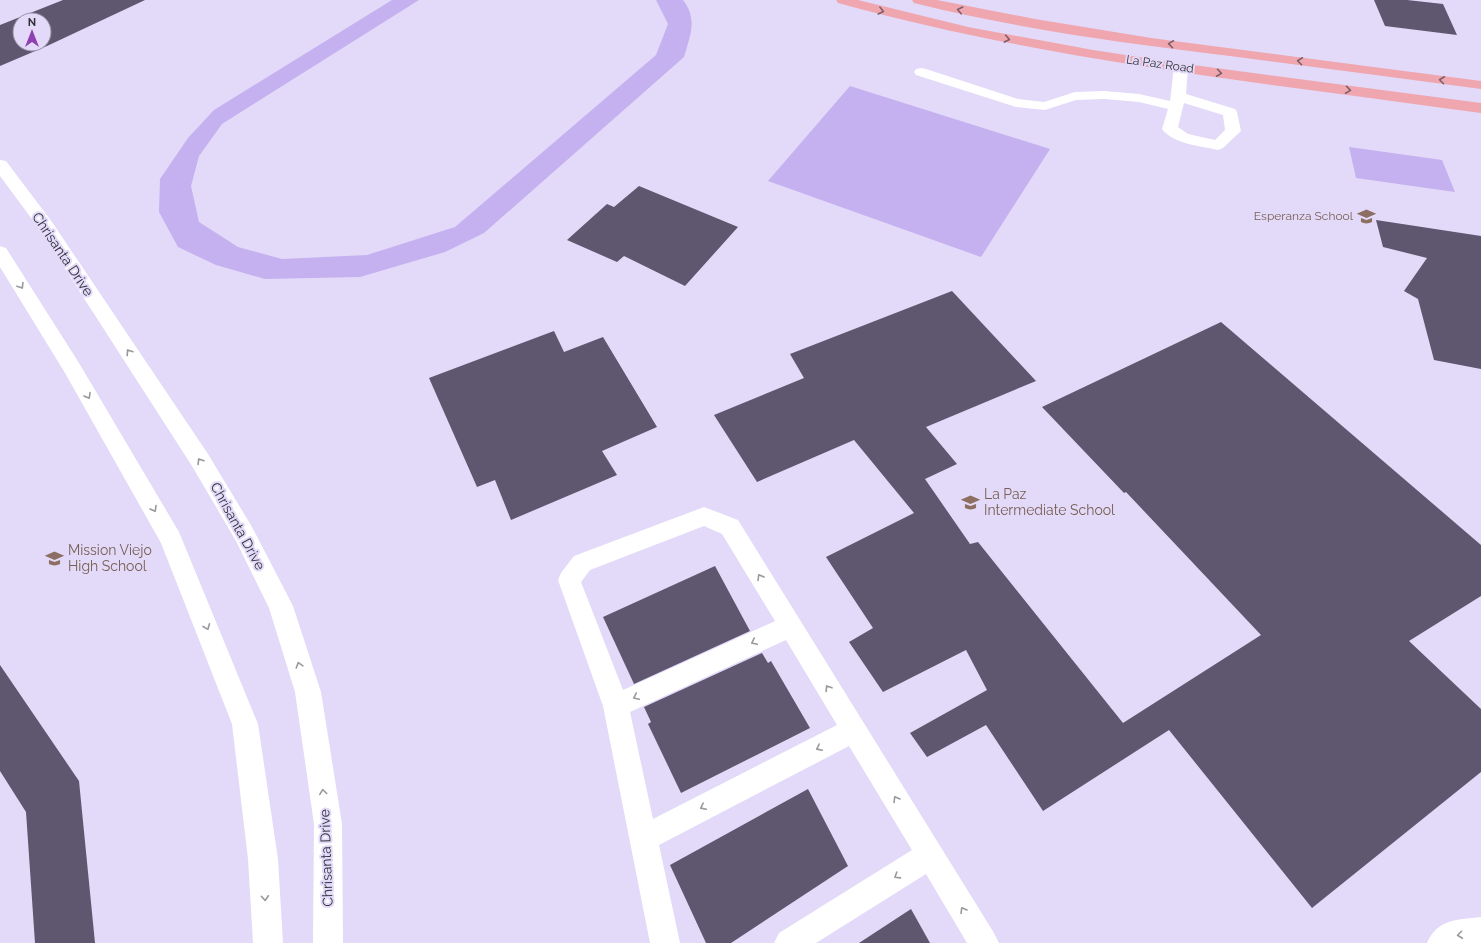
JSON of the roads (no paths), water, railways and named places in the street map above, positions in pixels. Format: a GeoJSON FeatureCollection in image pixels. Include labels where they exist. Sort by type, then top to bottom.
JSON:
{"type":"FeatureCollection","features":[{"type":"Feature","properties":{"kind":"main road","name":"La Paz Road"},"geometry":{"type":"LineString","coordinates":[[843,0],[962,31],[1039,46],[1481,108]]}},
{"type":"Feature","properties":{"kind":"main road","name":"La Paz Road"},"geometry":{"type":"LineString","coordinates":[[920,0],[1024,22],[1111,36],[1481,85]]}},
{"type":"Feature","properties":{"kind":"street","name":"Chrisanta Drive"},"geometry":{"type":"LineString","coordinates":[[0,164],[46,226],[200,460],[244,534],[281,606],[308,692],[328,824],[328,943]]}},
{"type":"Feature","properties":{"kind":"street"},"geometry":{"type":"LineString","coordinates":[[0,252],[72,368],[171,539],[245,724],[263,859],[268,943]]}},
{"type":"Feature","properties":{"kind":"lane"},"geometry":{"type":"LineString","coordinates":[[921,72],[1016,103],[1045,106],[1075,96],[1104,95],[1177,102],[1181,67]]}},
{"type":"Feature","properties":{"kind":"lane"},"geometry":{"type":"LineString","coordinates":[[665,943],[616,706],[569,580],[582,563],[704,516],[730,527],[984,943]]}},
{"type":"Feature","properties":{"kind":"lane"},"geometry":{"type":"LineString","coordinates":[[616,706],[790,626]]}},
{"type":"Feature","properties":{"kind":"lane"},"geometry":{"type":"LineString","coordinates":[[644,838],[854,730]]}},
{"type":"Feature","properties":{"kind":"lane"},"geometry":{"type":"LineString","coordinates":[[789,943],[930,855]]}},
{"type":"Feature","properties":{"kind":"lane"},"geometry":{"type":"LineString","coordinates":[[1442,943],[1450,936],[1481,932]]}},
{"type":"Feature","properties":{"kind":"place","name":"Esperanza School"},"geometry":{"type":"Point","coordinates":[1366,216]}},
{"type":"Feature","properties":{"kind":"place","name":"La Paz Intermediate School"},"geometry":{"type":"Point","coordinates":[971,502]}},
{"type":"Feature","properties":{"kind":"place","name":"Mission Viejo High School"},"geometry":{"type":"Point","coordinates":[55,558]}}]}
